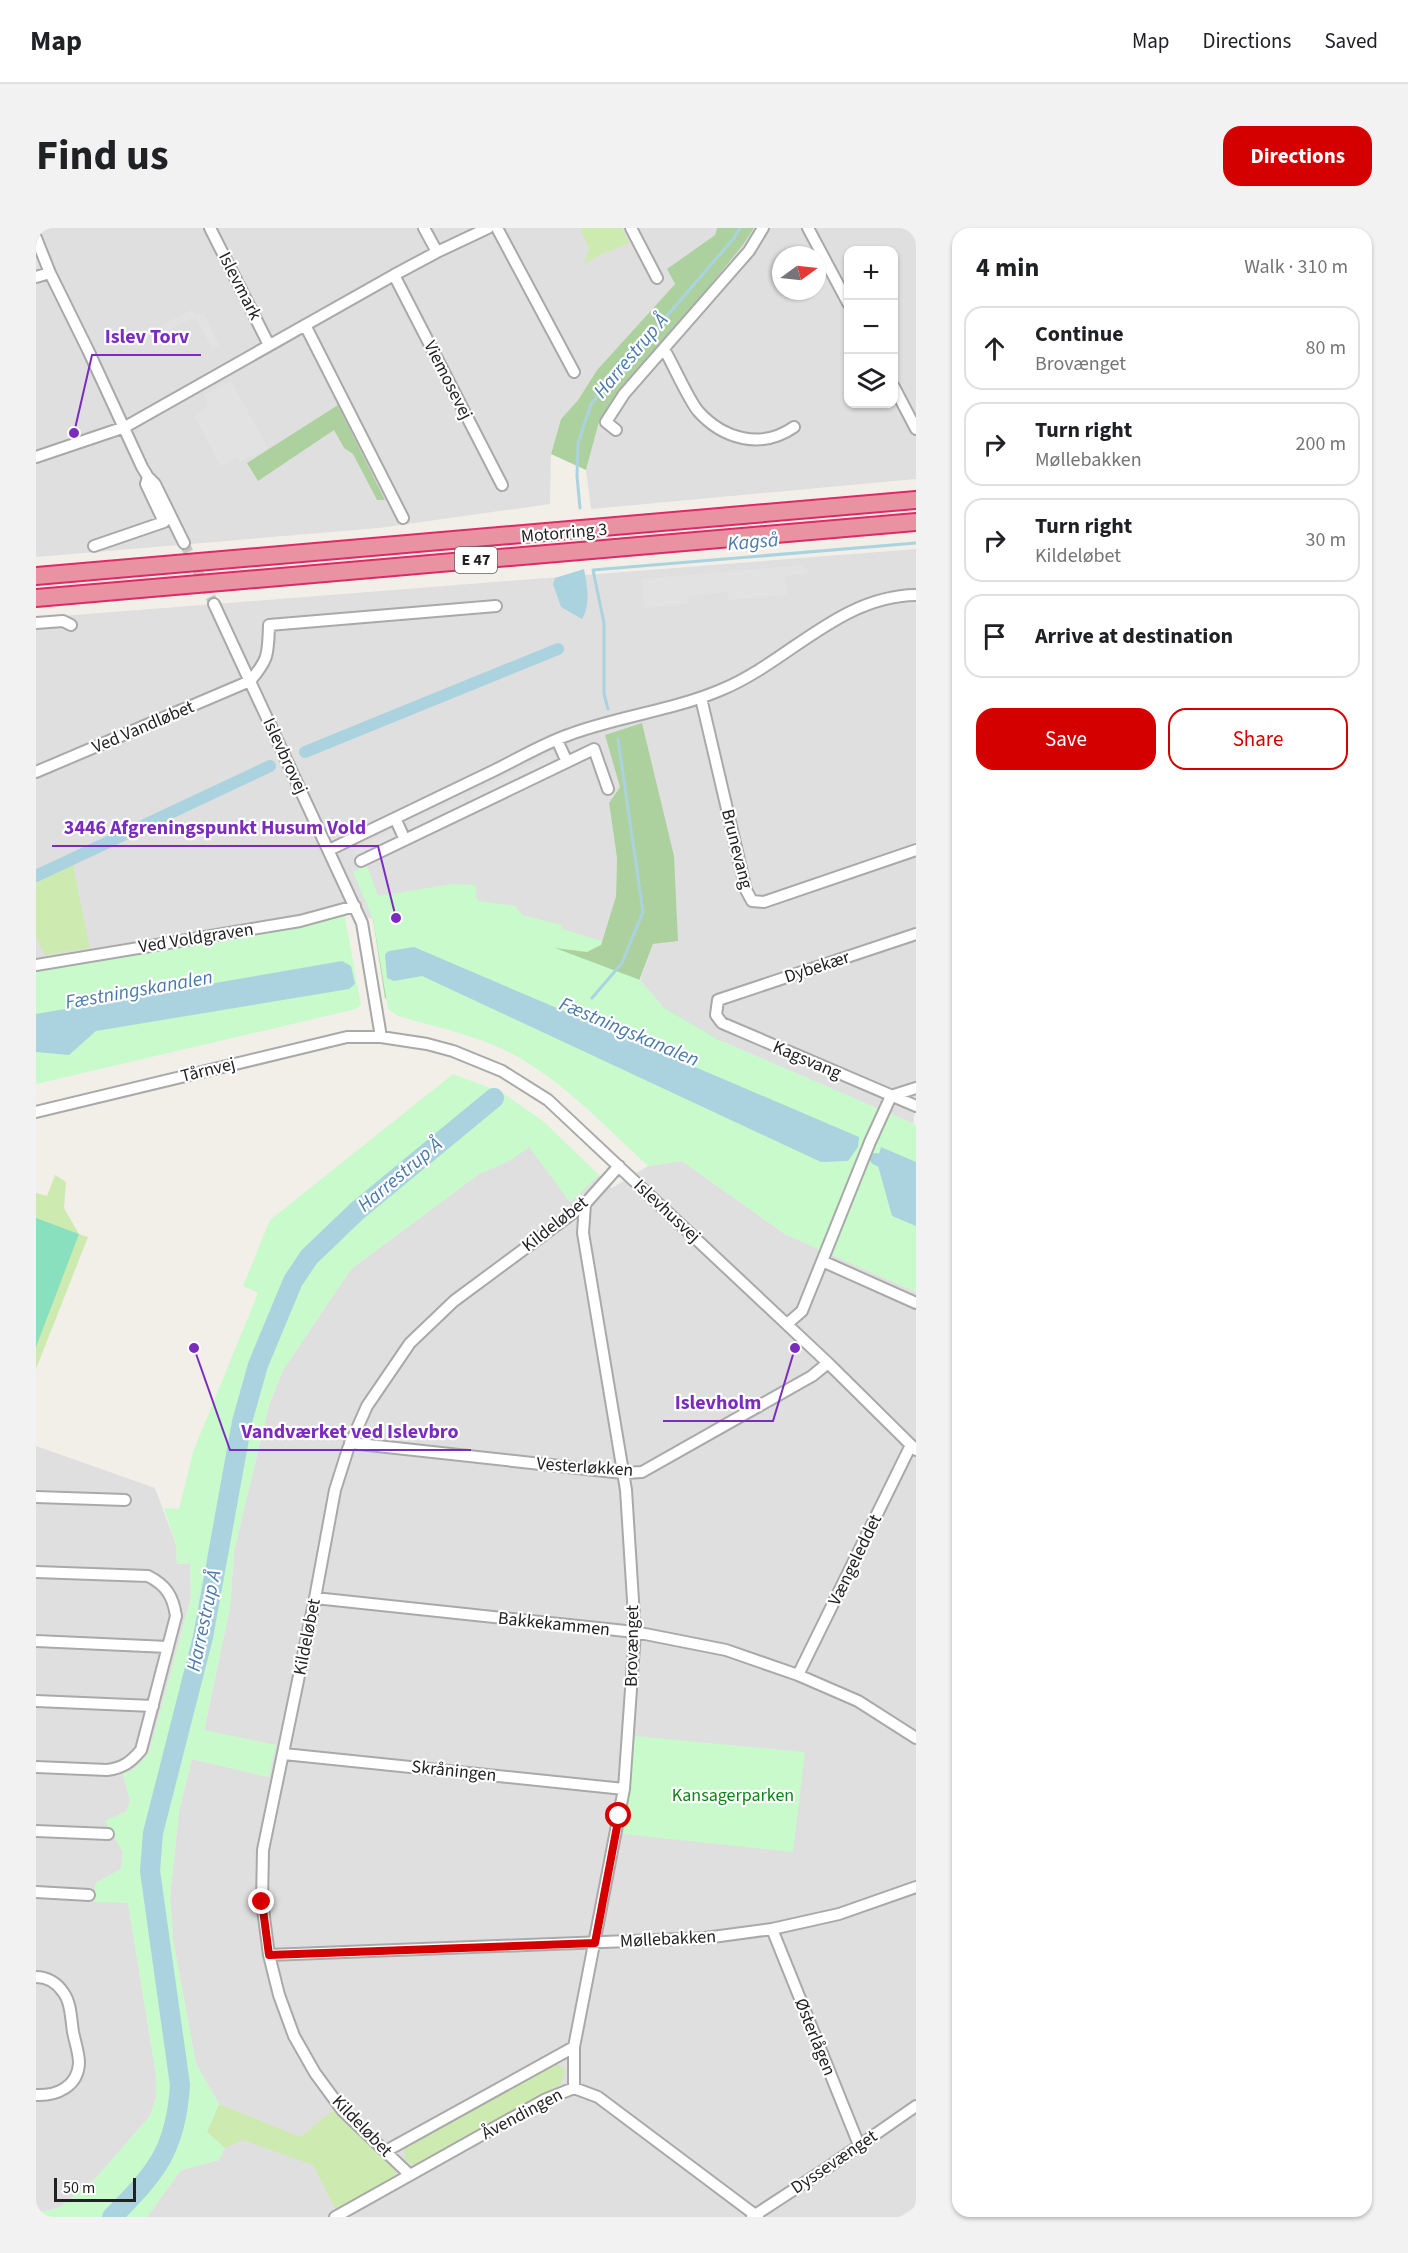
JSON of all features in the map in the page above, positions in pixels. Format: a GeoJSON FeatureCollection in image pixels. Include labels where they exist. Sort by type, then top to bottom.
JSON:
{"type":"FeatureCollection","features":[{"type":"Feature","properties":{"kind":"highway","name":"Motorring 3"},"geometry":{"type":"LineString","coordinates":[[36,576],[916,500]]}},
{"type":"Feature","properties":{"kind":"highway","name":"Motorring 3"},"geometry":{"type":"LineString","coordinates":[[36,598],[916,522]]}},
{"type":"Feature","properties":{"kind":"street","name":"Islevmark"},"geometry":{"type":"LineString","coordinates":[[210,228],[269,345]]}},
{"type":"Feature","properties":{"kind":"street"},"geometry":{"type":"LineString","coordinates":[[424,228],[437,252]]}},
{"type":"Feature","properties":{"kind":"street"},"geometry":{"type":"LineString","coordinates":[[36,457],[125,427],[394,275],[488,228]]}},
{"type":"Feature","properties":{"kind":"street"},"geometry":{"type":"LineString","coordinates":[[497,228],[574,372]]}},
{"type":"Feature","properties":{"kind":"street"},"geometry":{"type":"LineString","coordinates":[[631,228],[657,278]]}},
{"type":"Feature","properties":{"kind":"street"},"geometry":{"type":"LineString","coordinates":[[616,429],[606,422],[624,394],[749,251],[763,228]]}},
{"type":"Feature","properties":{"kind":"street"},"geometry":{"type":"LineString","coordinates":[[808,228],[847,300]]}},
{"type":"Feature","properties":{"kind":"street"},"geometry":{"type":"LineString","coordinates":[[36,238],[72,319],[184,543]]}},
{"type":"Feature","properties":{"kind":"street"},"geometry":{"type":"LineString","coordinates":[[36,277],[50,273]]}},
{"type":"Feature","properties":{"kind":"street","name":"Viemosevej"},"geometry":{"type":"LineString","coordinates":[[394,275],[501,485]]}},
{"type":"Feature","properties":{"kind":"street"},"geometry":{"type":"LineString","coordinates":[[305,325],[403,518]]}},
{"type":"Feature","properties":{"kind":"street"},"geometry":{"type":"LineString","coordinates":[[664,349],[697,410],[725,434],[752,440],[782,435],[794,428]]}},
{"type":"Feature","properties":{"kind":"street"},"geometry":{"type":"LineString","coordinates":[[898,395],[916,429]]}},
{"type":"Feature","properties":{"kind":"street"},"geometry":{"type":"LineString","coordinates":[[94,546],[164,522],[146,484],[151,481]]}},
{"type":"Feature","properties":{"kind":"street"},"geometry":{"type":"LineString","coordinates":[[330,850],[557,740],[627,716],[700,698],[757,673],[828,624],[855,609],[896,596],[916,595]]}},
{"type":"Feature","properties":{"kind":"street","name":"Islevbrovej"},"geometry":{"type":"LineString","coordinates":[[214,604],[362,923],[381,1037]]}},
{"type":"Feature","properties":{"kind":"street"},"geometry":{"type":"LineString","coordinates":[[250,681],[265,664],[268,654],[269,625],[496,606]]}},
{"type":"Feature","properties":{"kind":"street"},"geometry":{"type":"LineString","coordinates":[[36,623],[63,621],[70,625]]}},
{"type":"Feature","properties":{"kind":"street","name":"Ved Vandløbet"},"geometry":{"type":"LineString","coordinates":[[36,772],[250,681]]}},
{"type":"Feature","properties":{"kind":"street","name":"Brunevang"},"geometry":{"type":"LineString","coordinates":[[700,698],[746,890],[752,901],[764,902],[916,850]]}},
{"type":"Feature","properties":{"kind":"street"},"geometry":{"type":"LineString","coordinates":[[557,740],[567,762]]}},
{"type":"Feature","properties":{"kind":"street"},"geometry":{"type":"LineString","coordinates":[[361,861],[594,749],[608,789]]}},
{"type":"Feature","properties":{"kind":"street"},"geometry":{"type":"LineString","coordinates":[[395,818],[405,840]]}},
{"type":"Feature","properties":{"kind":"street","name":"Ved Voldgraven"},"geometry":{"type":"LineString","coordinates":[[36,964],[300,921],[355,906]]}},
{"type":"Feature","properties":{"kind":"street","name":"Dybekær"},"geometry":{"type":"LineString","coordinates":[[718,1000],[916,934]]}},
{"type":"Feature","properties":{"kind":"street","name":"Kagsvang"},"geometry":{"type":"LineString","coordinates":[[718,1000],[716,1015],[722,1023],[916,1106]]}},
{"type":"Feature","properties":{"kind":"street","name":"Tårnvej"},"geometry":{"type":"LineString","coordinates":[[36,1112],[310,1044],[346,1037],[381,1037]]}},
{"type":"Feature","properties":{"kind":"street","name":"Islevhusvej"},"geometry":{"type":"LineString","coordinates":[[381,1037],[427,1044],[453,1051],[502,1071],[548,1100],[787,1324],[914,1447]]}},
{"type":"Feature","properties":{"kind":"street"},"geometry":{"type":"LineString","coordinates":[[787,1324],[802,1311],[870,1142],[891,1096],[916,1088]]}},
{"type":"Feature","properties":{"kind":"street","name":"Kildeløbet"},"geometry":{"type":"LineString","coordinates":[[410,2175],[343,2111],[315,2073],[294,2036],[279,1995],[269,1955],[262,1902],[262,1850],[284,1754],[335,1490],[350,1443],[367,1406],[410,1343],[454,1301],[585,1204],[619,1166]]}},
{"type":"Feature","properties":{"kind":"street","name":"Brovænget"},"geometry":{"type":"LineString","coordinates":[[574,2088],[574,2047],[624,1789],[635,1632],[626,1490],[583,1233],[585,1204]]}},
{"type":"Feature","properties":{"kind":"street"},"geometry":{"type":"LineString","coordinates":[[822,1261],[916,1303]]}},
{"type":"Feature","properties":{"kind":"street","name":"Vesterløkken"},"geometry":{"type":"LineString","coordinates":[[350,1443],[623,1473],[642,1472],[812,1376],[828,1363]]}},
{"type":"Feature","properties":{"kind":"street","name":"Vængeleddet"},"geometry":{"type":"LineString","coordinates":[[798,1675],[914,1447]]}},
{"type":"Feature","properties":{"kind":"street"},"geometry":{"type":"LineString","coordinates":[[36,1497],[125,1500]]}},
{"type":"Feature","properties":{"kind":"street"},"geometry":{"type":"LineString","coordinates":[[36,1572],[148,1576],[161,1583],[174,1601],[176,1616],[141,1750],[128,1764],[107,1770],[36,1767]]}},
{"type":"Feature","properties":{"kind":"street","name":"Bakkekammen"},"geometry":{"type":"LineString","coordinates":[[315,1598],[635,1632],[726,1650],[798,1675],[858,1701],[916,1738]]}},
{"type":"Feature","properties":{"kind":"street"},"geometry":{"type":"LineString","coordinates":[[36,1641],[168,1647]]}},
{"type":"Feature","properties":{"kind":"street"},"geometry":{"type":"LineString","coordinates":[[36,1701],[153,1706]]}},
{"type":"Feature","properties":{"kind":"street","name":"Skråningen"},"geometry":{"type":"LineString","coordinates":[[284,1754],[624,1789]]}},
{"type":"Feature","properties":{"kind":"street"},"geometry":{"type":"LineString","coordinates":[[36,1831],[108,1834]]}},
{"type":"Feature","properties":{"kind":"street","name":"Møllebakken"},"geometry":{"type":"LineString","coordinates":[[269,1955],[705,1938],[772,1929],[839,1914],[916,1887]]}},
{"type":"Feature","properties":{"kind":"street"},"geometry":{"type":"LineString","coordinates":[[36,1892],[89,1895]]}},
{"type":"Feature","properties":{"kind":"street","name":"Østerlågen"},"geometry":{"type":"LineString","coordinates":[[772,1929],[859,2145]]}},
{"type":"Feature","properties":{"kind":"street"},"geometry":{"type":"LineString","coordinates":[[36,1977],[51,1980],[65,1994],[69,2004],[79,2063],[73,2080],[66,2088],[57,2093],[36,2095]]}},
{"type":"Feature","properties":{"kind":"street","name":"Åvendingen"},"geometry":{"type":"LineString","coordinates":[[386,2151],[574,2047]]}},
{"type":"Feature","properties":{"kind":"street","name":"Åvendingen"},"geometry":{"type":"LineString","coordinates":[[335,2217],[544,2100],[574,2088],[598,2097],[658,2140],[755,2216]]}},
{"type":"Feature","properties":{"kind":"street","name":"Dyssevænget"},"geometry":{"type":"LineString","coordinates":[[755,2216],[916,2106]]}},
{"type":"Feature","properties":{"kind":"shaded area"},"geometry":{"type":"Polygon","coordinates":[[[36,228],[717,228],[715,235],[668,269],[675,284],[597,370],[578,400],[561,419],[551,454],[550,504],[379,528],[36,557],[36,228]]]}},
{"type":"Feature","properties":{"kind":"shaded area"},"geometry":{"type":"Polygon","coordinates":[[[754,228],[916,228],[916,479],[591,509],[586,470],[599,422],[743,245],[754,228]]]}},
{"type":"Feature","properties":{"kind":"shaded area"},"geometry":{"type":"Polygon","coordinates":[[[192,310],[196,316],[203,313],[220,346],[213,350],[195,317],[165,332],[161,325],[192,310]]]}},
{"type":"Feature","properties":{"kind":"shaded area"},"geometry":{"type":"Polygon","coordinates":[[[231,381],[268,448],[240,462],[237,457],[221,466],[194,415],[209,406],[204,395],[231,381]]]}},
{"type":"Feature","properties":{"kind":"shaded area"},"geometry":{"type":"Polygon","coordinates":[[[916,549],[916,1102],[913,1124],[719,1040],[663,1007],[640,980],[653,944],[678,940],[620,787],[609,803],[617,858],[616,896],[601,945],[373,919],[344,912],[320,922],[36,970],[36,618],[916,549]]]}},
{"type":"Feature","properties":{"kind":"shaded area"},"geometry":{"type":"Polygon","coordinates":[[[803,565],[809,573],[785,576],[787,595],[728,600],[727,592],[688,596],[688,604],[644,608],[641,579],[803,565]]]}},
{"type":"Feature","properties":{"kind":"shaded area"},"geometry":{"type":"Polygon","coordinates":[[[549,755],[553,762],[475,802],[471,793],[549,755]]]}},
{"type":"Feature","properties":{"kind":"shaded area"},"geometry":{"type":"Polygon","coordinates":[[[463,797],[466,804],[412,830],[409,822],[463,797]]]}},
{"type":"Feature","properties":{"kind":"shaded area"},"geometry":{"type":"Polygon","coordinates":[[[395,828],[398,837],[358,856],[354,849],[395,828]]]}},
{"type":"Feature","properties":{"kind":"shaded area"},"geometry":{"type":"Polygon","coordinates":[[[529,1146],[570,1202],[599,1175],[612,1188],[648,1166],[682,1161],[785,1234],[916,1292],[916,2206],[900,2217],[147,2217],[181,2170],[219,2160],[207,2132],[219,2104],[196,2064],[173,1940],[170,1897],[179,1811],[192,1759],[269,1777],[275,1745],[204,1731],[230,1607],[234,1551],[269,1405],[283,1370],[351,1269],[479,1174],[511,1160],[529,1146]]]}},
{"type":"Feature","properties":{"kind":"shaded area"},"geometry":{"type":"Polygon","coordinates":[[[36,1446],[155,1488],[176,1544],[177,1564],[190,1563],[191,1598],[149,1753],[133,1770],[123,1774],[130,1801],[127,1811],[106,1821],[123,1852],[121,1869],[96,1883],[94,1901],[128,1902],[156,2075],[156,2098],[150,2116],[95,2179],[59,2208],[36,2213],[36,1446]]]}},
{"type":"Feature","properties":{"kind":"green space"},"geometry":{"type":"Polygon","coordinates":[[[580,228],[622,228],[629,243],[584,264],[589,249],[580,228]]]}},
{"type":"Feature","properties":{"kind":"green space"},"geometry":{"type":"Polygon","coordinates":[[[717,228],[754,228],[743,245],[599,422],[586,470],[551,454],[561,419],[578,400],[597,370],[675,284],[667,269],[715,235],[717,228]]]}},
{"type":"Feature","properties":{"kind":"green space"},"geometry":{"type":"Polygon","coordinates":[[[338,405],[385,500],[377,500],[353,454],[344,448],[334,430],[258,481],[247,463],[338,405]]]}},
{"type":"Feature","properties":{"kind":"green space"},"geometry":{"type":"Polygon","coordinates":[[[642,723],[674,856],[678,941],[653,944],[628,1010],[663,1007],[719,1040],[628,1092],[400,1011],[385,998],[373,919],[601,945],[616,896],[617,858],[609,803],[620,787],[605,735],[642,723]]]}},
{"type":"Feature","properties":{"kind":"green space"},"geometry":{"type":"Polygon","coordinates":[[[73,865],[90,948],[45,955],[36,937],[36,883],[73,865]]]}},
{"type":"Feature","properties":{"kind":"green space"},"geometry":{"type":"Polygon","coordinates":[[[367,865],[378,896],[452,884],[476,885],[476,897],[479,901],[516,906],[522,915],[562,925],[562,929],[602,941],[601,945],[587,952],[555,948],[640,980],[663,1007],[719,1040],[916,1125],[916,1292],[785,1234],[682,1161],[648,1166],[570,1094],[518,1057],[490,1043],[398,1016],[388,1009],[373,919],[353,872],[367,865]]]}},
{"type":"Feature","properties":{"kind":"green space"},"geometry":{"type":"Polygon","coordinates":[[[344,912],[361,1005],[356,1009],[36,1084],[36,970],[320,922],[344,912]]]}},
{"type":"Feature","properties":{"kind":"green space"},"geometry":{"type":"Polygon","coordinates":[[[453,1074],[501,1092],[543,1121],[599,1175],[570,1202],[529,1147],[511,1160],[479,1174],[351,1269],[283,1370],[269,1405],[234,1551],[230,1607],[204,1730],[276,1745],[269,1777],[192,1759],[179,1811],[170,1897],[173,1940],[196,2064],[219,2104],[207,2132],[225,2148],[219,2160],[181,2170],[147,2217],[36,2217],[36,2213],[59,2208],[95,2179],[150,2116],[156,2098],[156,2075],[128,1903],[94,1902],[96,1883],[121,1869],[123,1852],[105,1821],[127,1811],[130,1801],[123,1773],[133,1770],[149,1753],[191,1598],[190,1563],[177,1564],[176,1544],[164,1508],[179,1509],[193,1452],[258,1293],[243,1286],[270,1220],[453,1074]]]}},
{"type":"Feature","properties":{"kind":"green space"},"geometry":{"type":"Polygon","coordinates":[[[55,1175],[66,1182],[64,1208],[79,1234],[88,1237],[36,1369],[36,1193],[47,1196],[55,1175]]]}},
{"type":"Feature","properties":{"kind":"green space"},"geometry":{"type":"Polygon","coordinates":[[[36,1218],[79,1234],[36,1347],[36,1218]]]}},
{"type":"Feature","properties":{"kind":"green space","name":"Kansagerparken"},"geometry":{"type":"Polygon","coordinates":[[[635,1736],[805,1752],[793,1852],[623,1834],[635,1736]]]}},
{"type":"Feature","properties":{"kind":"green space"},"geometry":{"type":"Polygon","coordinates":[[[554,2062],[565,2070],[561,2084],[416,2167],[405,2160],[404,2145],[554,2062]]]}},
{"type":"Feature","properties":{"kind":"green space"},"geometry":{"type":"Polygon","coordinates":[[[219,2104],[300,2137],[335,2109],[360,2137],[394,2166],[396,2173],[392,2180],[336,2210],[313,2165],[243,2140],[225,2148],[207,2132],[219,2104]]]}},
{"type":"Feature","properties":{"kind":"water"},"geometry":{"type":"Polygon","coordinates":[[[584,569],[587,607],[582,619],[561,607],[553,584],[555,578],[584,569]]]}},
{"type":"Feature","properties":{"kind":"water"},"geometry":{"type":"Polygon","coordinates":[[[414,947],[859,1137],[858,1147],[848,1161],[821,1162],[422,976],[394,981],[387,978],[385,954],[389,951],[414,947]]]}},
{"type":"Feature","properties":{"kind":"water"},"geometry":{"type":"Polygon","coordinates":[[[342,961],[351,966],[355,984],[349,989],[96,1031],[69,1055],[36,1052],[36,1014],[342,961]]]}},
{"type":"Feature","properties":{"kind":"water"},"geometry":{"type":"Polygon","coordinates":[[[881,1147],[916,1162],[916,1226],[892,1216],[877,1162],[881,1147]]]}},
{"type":"Feature","properties":{"kind":"waterway","name":"Harrestrup Å"},"geometry":{"type":"LineString","coordinates":[[580,508],[577,476],[578,443],[591,404],[734,238],[740,228]]}},
{"type":"Feature","properties":{"kind":"waterway","name":"Kagså"},"geometry":{"type":"LineString","coordinates":[[608,709],[604,694],[604,623],[593,570],[916,543]]}},
{"type":"Feature","properties":{"kind":"waterway"},"geometry":{"type":"LineString","coordinates":[[305,752],[558,649]]}},
{"type":"Feature","properties":{"kind":"waterway","name":"Harrestrup Å"},"geometry":{"type":"LineString","coordinates":[[592,998],[622,963],[643,912],[618,739]]}},
{"type":"Feature","properties":{"kind":"waterway"},"geometry":{"type":"LineString","coordinates":[[36,876],[270,766]]}},
{"type":"Feature","properties":{"kind":"waterway","name":"Harrestrup Å"},"geometry":{"type":"LineString","coordinates":[[112,2217],[141,2187],[161,2159],[174,2127],[178,2108],[180,2085],[150,1871],[153,1833],[203,1637],[242,1422],[258,1365],[293,1281],[309,1257],[357,1211],[494,1098]]}},
{"type":"Feature","properties":{"kind":"waterway","name":"Fæstningskanalen"},"geometry":{"type":"LineString","coordinates":[[876,1159],[916,1176]]}},
{"type":"Feature","properties":{"kind":"tunnel"},"geometry":{"type":"LineString","coordinates":[[184,543],[214,604]]}},
{"type":"Feature","properties":{"kind":"place","name":"Islev Torv"},"geometry":{"type":"Point","coordinates":[74,433]}},
{"type":"Feature","properties":{"kind":"place","name":"3446 Afgreningspunkt Husum Vold"},"geometry":{"type":"Point","coordinates":[396,918]}},
{"type":"Feature","properties":{"kind":"place","name":"Vandværket ved Islevbro"},"geometry":{"type":"Point","coordinates":[194,1348]}},
{"type":"Feature","properties":{"kind":"place","name":"Islevholm"},"geometry":{"type":"Point","coordinates":[795,1348]}},
{"type":"Feature","properties":{"kind":"route"},"geometry":{"type":"LineString","coordinates":[[262,1902],[269,1955],[595,1943],[619,1816]]}}]}
